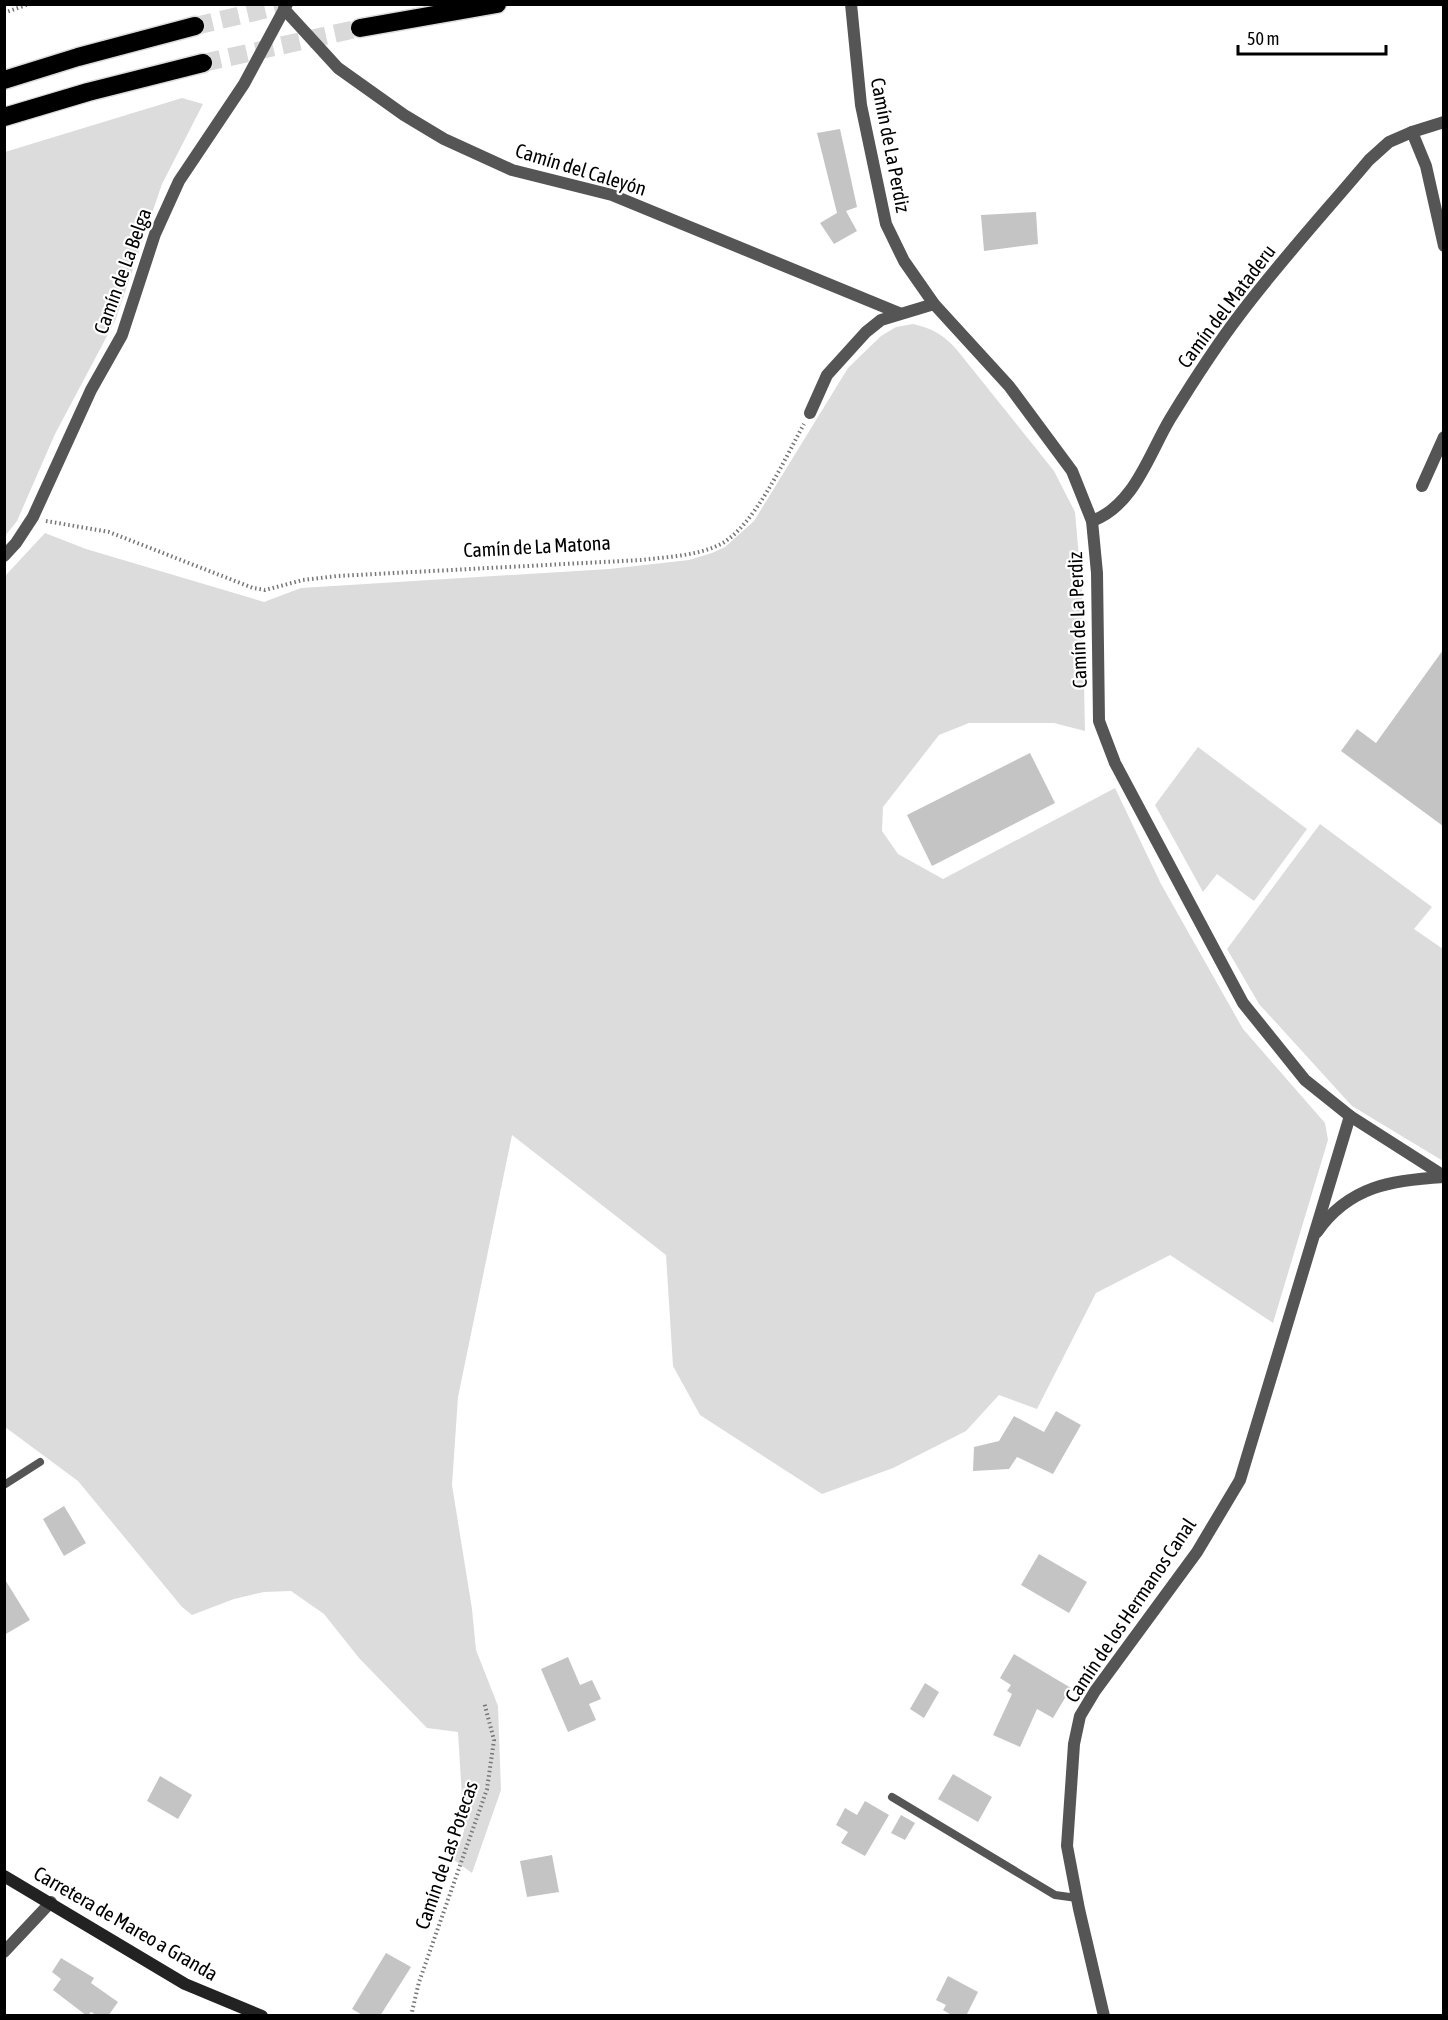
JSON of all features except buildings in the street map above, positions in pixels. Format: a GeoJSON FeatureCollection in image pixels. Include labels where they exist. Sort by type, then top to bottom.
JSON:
{"type":"FeatureCollection","features":[{"type":"Feature","properties":{"kind":"highway"},"geometry":{"type":"LineString","coordinates":[[360,28],[497,4]]}},
{"type":"Feature","properties":{"kind":"highway"},"geometry":{"type":"LineString","coordinates":[[4,80],[78,57],[195,26]]}},
{"type":"Feature","properties":{"kind":"highway"},"geometry":{"type":"LineString","coordinates":[[4,117],[88,92],[203,63]]}},
{"type":"Feature","properties":{"kind":"street","name":"Camín de La Perdiz"},"geometry":{"type":"LineString","coordinates":[[851,4],[861,105],[886,224],[904,261],[934,304],[1009,386],[1072,471],[1092,521],[1097,573],[1099,721],[1115,763],[1243,1003],[1305,1080],[1350,1116],[1443,1177]]}},
{"type":"Feature","properties":{"kind":"street","name":"Camín del Caleyón"},"geometry":{"type":"LineString","coordinates":[[285,7],[338,68],[404,115],[444,139],[512,170],[612,195],[899,313]]}},
{"type":"Feature","properties":{"kind":"street","name":"Camín de La Belga"},"geometry":{"type":"LineString","coordinates":[[4,556],[16,543],[33,517],[91,390],[122,335],[155,234],[179,181],[244,84],[285,7]]}},
{"type":"Feature","properties":{"kind":"street","name":"Camín del Mataderu"},"geometry":{"type":"LineString","coordinates":[[1092,521],[1104,517],[1122,502],[1131,490],[1168,421],[1241,313],[1369,160],[1389,142],[1443,122]]}},
{"type":"Feature","properties":{"kind":"street"},"geometry":{"type":"LineString","coordinates":[[1412,132],[1426,166],[1443,246]]}},
{"type":"Feature","properties":{"kind":"street"},"geometry":{"type":"LineString","coordinates":[[810,413],[827,375],[866,332],[881,320],[934,304]]}},
{"type":"Feature","properties":{"kind":"street"},"geometry":{"type":"LineString","coordinates":[[1422,486],[1443,437]]}},
{"type":"Feature","properties":{"kind":"street","name":"Camín de los Hermanos Canal"},"geometry":{"type":"LineString","coordinates":[[1104,2016],[1067,1846],[1074,1744],[1080,1716],[1095,1691],[1197,1552],[1240,1480],[1350,1116]]}},
{"type":"Feature","properties":{"kind":"street","name":"Camín de los Hermanos Canal"},"geometry":{"type":"LineString","coordinates":[[1312,1240],[1324,1222],[1343,1204],[1368,1188],[1401,1179],[1443,1177]]}},
{"type":"Feature","properties":{"kind":"street","name":"Carretera de Mareo a Granda"},"geometry":{"type":"LineString","coordinates":[[4,1876],[185,1984],[262,2016]]}},
{"type":"Feature","properties":{"kind":"street"},"geometry":{"type":"LineString","coordinates":[[4,1952],[51,1902]]}},
{"type":"Feature","properties":{"kind":"lane"},"geometry":{"type":"LineString","coordinates":[[4,1485],[40,1461]]}},
{"type":"Feature","properties":{"kind":"lane"},"geometry":{"type":"LineString","coordinates":[[892,1797],[1055,1895],[1077,1898]]}},
{"type":"Feature","properties":{"kind":"path"},"geometry":{"type":"LineString","coordinates":[[4,14],[29,4]]}},
{"type":"Feature","properties":{"kind":"path","name":"Camín de La Matona"},"geometry":{"type":"LineString","coordinates":[[33,517],[109,532],[238,583],[265,590],[303,580],[337,576],[641,560],[691,554],[718,545],[732,537],[742,527],[765,493],[810,413]]}},
{"type":"Feature","properties":{"kind":"path","name":"Camín de Las Potecas"},"geometry":{"type":"LineString","coordinates":[[411,2016],[419,1982],[487,1788],[494,1740],[484,1702]]}},
{"type":"Feature","properties":{"kind":"shaded area"},"geometry":{"type":"Polygon","coordinates":[[[182,98],[203,104],[162,184],[115,321],[55,434],[17,521],[5,536],[5,152],[182,98]]]}},
{"type":"Feature","properties":{"kind":"shaded area"},"geometry":{"type":"Polygon","coordinates":[[[913,324],[937,333],[957,350],[1054,471],[1075,512],[1082,592],[1085,731],[1054,723],[969,723],[939,735],[883,807],[882,831],[898,854],[943,879],[1115,788],[1161,884],[1243,1029],[1325,1123],[1328,1140],[1273,1323],[1170,1255],[1096,1293],[1037,1409],[999,1395],[966,1431],[893,1468],[822,1494],[700,1415],[673,1366],[666,1255],[512,1135],[458,1397],[452,1485],[472,1609],[476,1650],[498,1706],[501,1790],[472,1873],[454,1860],[464,1831],[458,1732],[427,1728],[359,1658],[324,1614],[291,1591],[264,1592],[234,1599],[192,1615],[182,1607],[78,1481],[5,1427],[5,576],[45,533],[86,549],[264,602],[301,588],[609,569],[689,560],[725,547],[754,521],[848,368],[881,336],[896,327],[913,324]]]}},
{"type":"Feature","properties":{"kind":"shaded area"},"geometry":{"type":"Polygon","coordinates":[[[1198,747],[1307,829],[1254,901],[1217,874],[1203,892],[1155,805],[1198,747]]]}},
{"type":"Feature","properties":{"kind":"shaded area"},"geometry":{"type":"Polygon","coordinates":[[[1320,824],[1432,907],[1414,929],[1443,949],[1443,1161],[1352,1106],[1259,1004],[1227,949],[1320,824]]]}},
{"type":"Feature","properties":{"kind":"tunnel"},"geometry":{"type":"LineString","coordinates":[[195,26],[289,4]]}},
{"type":"Feature","properties":{"kind":"tunnel"},"geometry":{"type":"LineString","coordinates":[[203,63],[360,28]]}}]}
